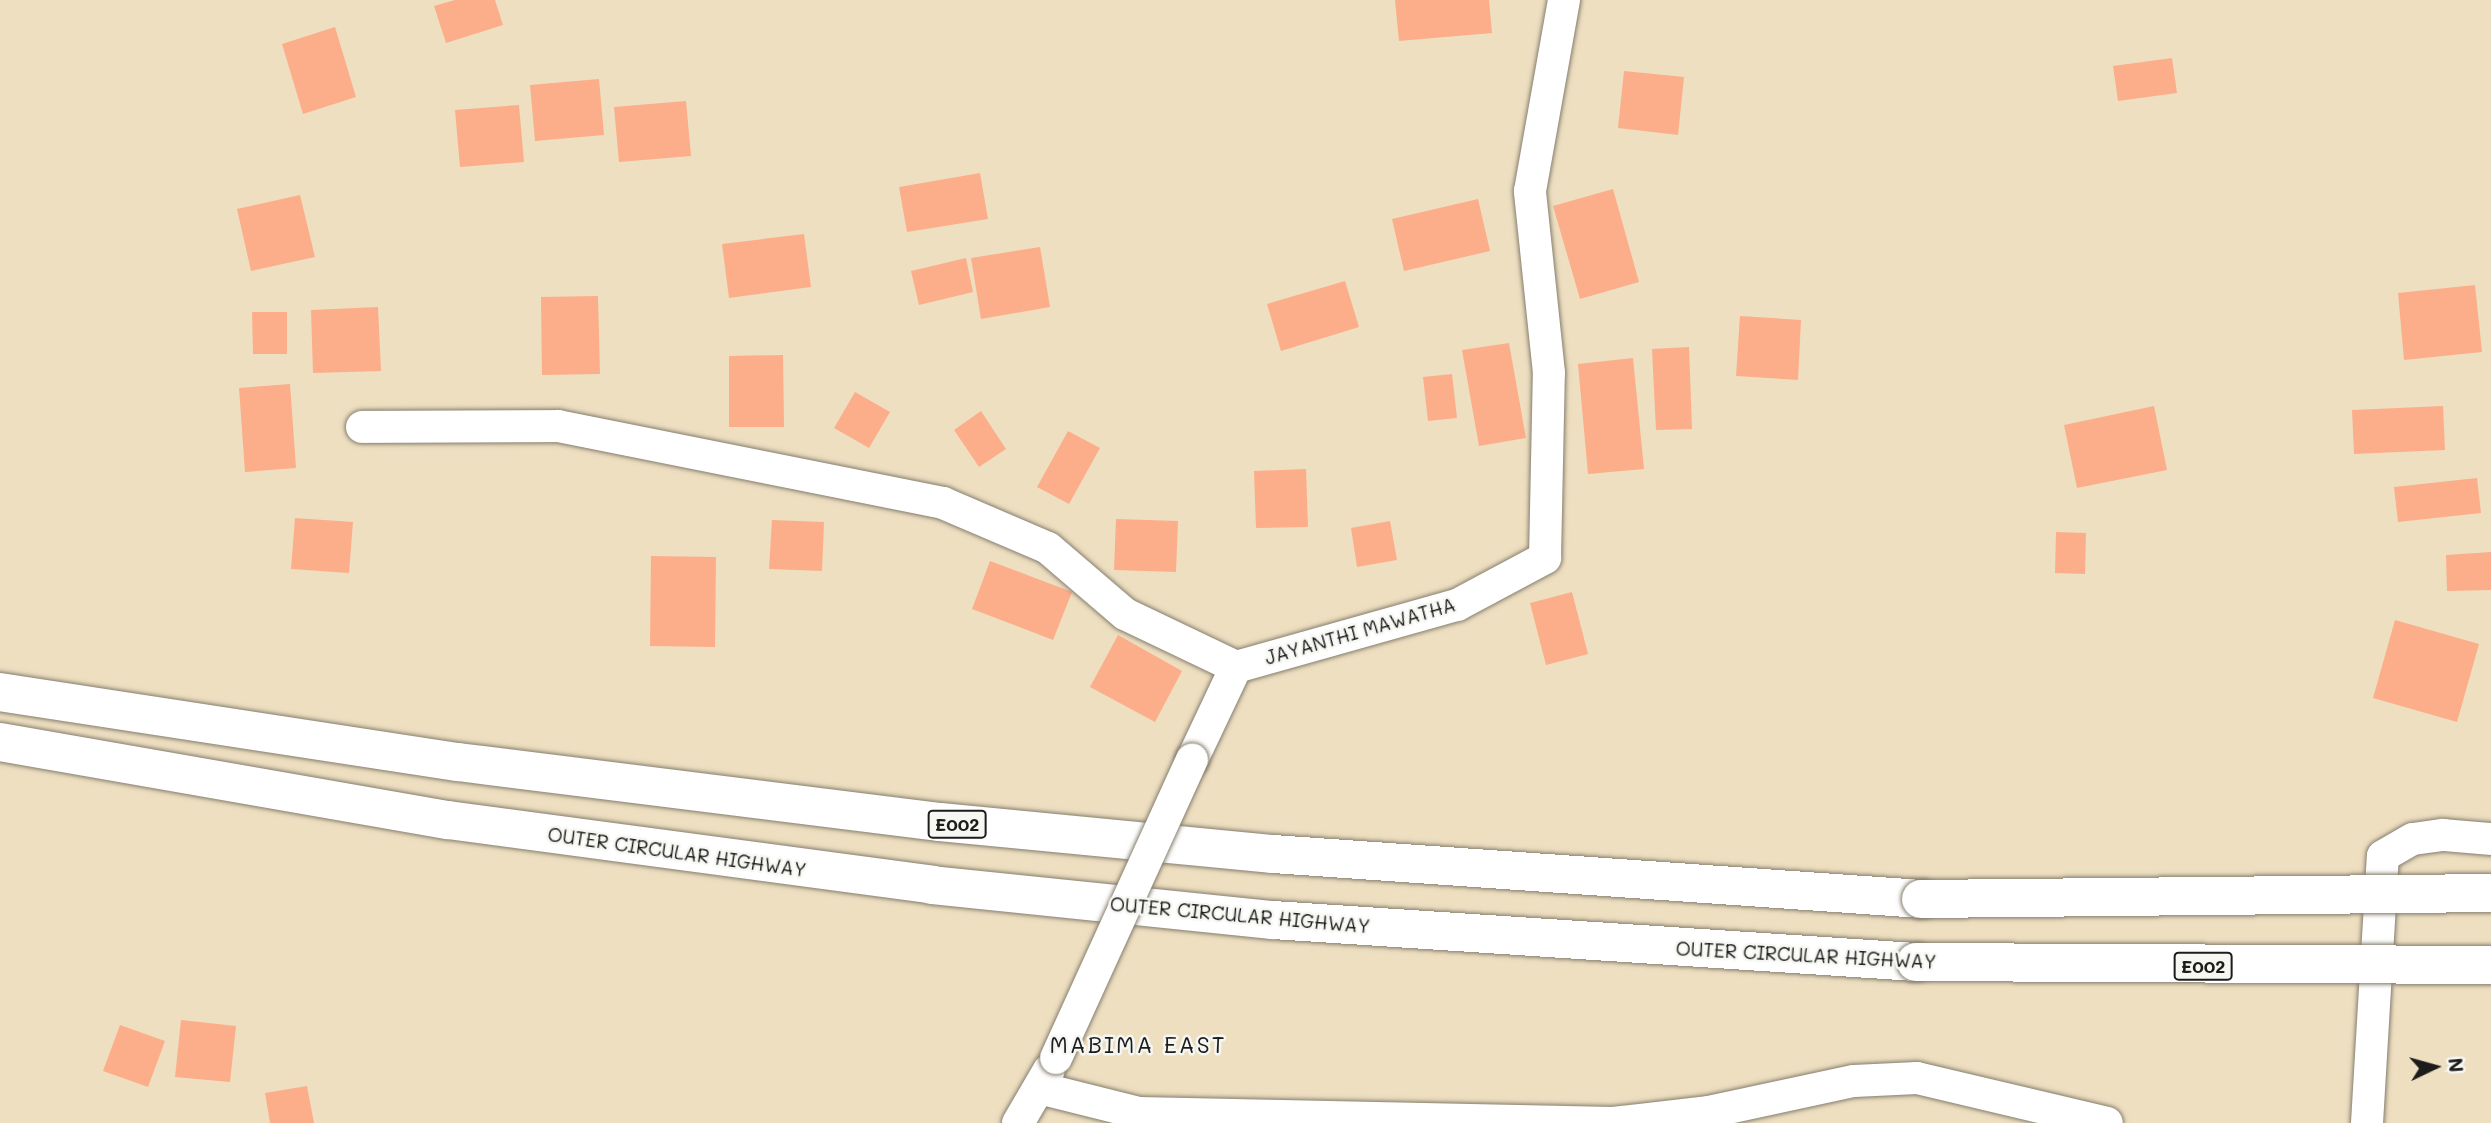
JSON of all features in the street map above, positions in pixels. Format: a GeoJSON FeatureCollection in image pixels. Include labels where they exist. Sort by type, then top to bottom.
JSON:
{"type":"FeatureCollection","features":[{"type":"Feature","properties":{"kind":"highway","name":"E002"},"geometry":{"type":"LineString","coordinates":[[0,692],[472,764],[940,822],[1273,854],[1921,899],[2491,893]]}},
{"type":"Feature","properties":{"kind":"highway","name":"OUTER CIRCULAR HIGHWAY"},"geometry":{"type":"LineString","coordinates":[[0,742],[448,820],[946,886],[1273,920],[1916,962],[2491,965]]}},
{"type":"Feature","properties":{"kind":"street","name":"JAYANTHI MAWATHA"},"geometry":{"type":"LineString","coordinates":[[1236,667],[1457,605],[1545,558],[1549,373],[1530,191],[1564,0]]}},
{"type":"Feature","properties":{"kind":"street"},"geometry":{"type":"LineString","coordinates":[[362,427],[558,426],[943,503],[1048,548],[1125,614],[1236,667],[1056,1058],[1018,1123]]}},
{"type":"Feature","properties":{"kind":"street"},"geometry":{"type":"LineString","coordinates":[[2368,1122],[2383,856],[2423,838],[2491,839]]}},
{"type":"Feature","properties":{"kind":"street"},"geometry":{"type":"LineString","coordinates":[[1038,1088],[1139,1113],[1613,1123],[1709,1112],[1854,1081],[1917,1078],[2106,1123]]}},
{"type":"Feature","properties":{"kind":"building"},"geometry":{"type":"Polygon","coordinates":[[[455,0],[495,0],[503,25],[446,43],[434,6],[455,0]]]}},
{"type":"Feature","properties":{"kind":"building"},"geometry":{"type":"Polygon","coordinates":[[[1395,0],[1489,0],[1492,33],[1399,41],[1395,0]]]}},
{"type":"Feature","properties":{"kind":"building"},"geometry":{"type":"Polygon","coordinates":[[[335,27],[356,97],[303,114],[282,44],[335,27]]]}},
{"type":"Feature","properties":{"kind":"building"},"geometry":{"type":"Polygon","coordinates":[[[2172,58],[2177,93],[2118,101],[2113,66],[2172,58]]]}},
{"type":"Feature","properties":{"kind":"building"},"geometry":{"type":"Polygon","coordinates":[[[1624,71],[1684,77],[1678,135],[1618,128],[1624,71]]]}},
{"type":"Feature","properties":{"kind":"building"},"geometry":{"type":"Polygon","coordinates":[[[599,79],[604,135],[535,141],[530,85],[599,79]]]}},
{"type":"Feature","properties":{"kind":"building"},"geometry":{"type":"Polygon","coordinates":[[[686,101],[691,156],[619,162],[614,107],[686,101]]]}},
{"type":"Feature","properties":{"kind":"building"},"geometry":{"type":"Polygon","coordinates":[[[519,105],[524,162],[460,167],[455,110],[519,105]]]}},
{"type":"Feature","properties":{"kind":"building"},"geometry":{"type":"Polygon","coordinates":[[[980,173],[988,219],[907,232],[899,187],[980,173]]]}},
{"type":"Feature","properties":{"kind":"building"},"geometry":{"type":"Polygon","coordinates":[[[1613,189],[1639,282],[1580,299],[1553,206],[1613,189]]]}},
{"type":"Feature","properties":{"kind":"building"},"geometry":{"type":"Polygon","coordinates":[[[300,195],[315,257],[251,271],[237,209],[300,195]]]}},
{"type":"Feature","properties":{"kind":"building"},"geometry":{"type":"Polygon","coordinates":[[[1478,199],[1490,251],[1404,271],[1392,219],[1478,199]]]}},
{"type":"Feature","properties":{"kind":"building"},"geometry":{"type":"Polygon","coordinates":[[[804,234],[811,287],[729,298],[722,244],[804,234]]]}},
{"type":"Feature","properties":{"kind":"building"},"geometry":{"type":"Polygon","coordinates":[[[1040,247],[1050,307],[981,319],[971,258],[1040,247]]]}},
{"type":"Feature","properties":{"kind":"building"},"geometry":{"type":"Polygon","coordinates":[[[966,258],[973,292],[919,305],[911,271],[966,258]]]}},
{"type":"Feature","properties":{"kind":"building"},"geometry":{"type":"Polygon","coordinates":[[[1345,281],[1359,327],[1281,351],[1267,304],[1345,281]]]}},
{"type":"Feature","properties":{"kind":"building"},"geometry":{"type":"Polygon","coordinates":[[[2475,285],[2482,352],[2404,360],[2398,293],[2475,285]]]}},
{"type":"Feature","properties":{"kind":"building"},"geometry":{"type":"Polygon","coordinates":[[[598,296],[600,374],[542,375],[541,297],[598,296]]]}},
{"type":"Feature","properties":{"kind":"building"},"geometry":{"type":"Polygon","coordinates":[[[378,307],[381,371],[313,373],[311,310],[378,307]]]}},
{"type":"Feature","properties":{"kind":"building"},"geometry":{"type":"Polygon","coordinates":[[[252,312],[287,312],[287,354],[253,354],[252,312]]]}},
{"type":"Feature","properties":{"kind":"building"},"geometry":{"type":"Polygon","coordinates":[[[1740,316],[1801,320],[1798,380],[1736,376],[1740,316]]]}},
{"type":"Feature","properties":{"kind":"building"},"geometry":{"type":"Polygon","coordinates":[[[1509,343],[1526,438],[1479,446],[1462,350],[1509,343]]]}},
{"type":"Feature","properties":{"kind":"building"},"geometry":{"type":"Polygon","coordinates":[[[1689,347],[1692,429],[1656,430],[1652,349],[1689,347]]]}},
{"type":"Feature","properties":{"kind":"building"},"geometry":{"type":"Polygon","coordinates":[[[783,355],[784,427],[729,427],[729,356],[783,355]]]}},
{"type":"Feature","properties":{"kind":"building"},"geometry":{"type":"Polygon","coordinates":[[[1633,358],[1644,469],[1588,474],[1578,364],[1633,358]]]}},
{"type":"Feature","properties":{"kind":"building"},"geometry":{"type":"Polygon","coordinates":[[[1452,374],[1457,418],[1428,421],[1423,377],[1452,374]]]}},
{"type":"Feature","properties":{"kind":"building"},"geometry":{"type":"Polygon","coordinates":[[[290,384],[296,468],[245,472],[239,388],[290,384]]]}},
{"type":"Feature","properties":{"kind":"building"},"geometry":{"type":"Polygon","coordinates":[[[855,392],[890,412],[869,448],[834,428],[855,392]]]}},
{"type":"Feature","properties":{"kind":"building"},"geometry":{"type":"Polygon","coordinates":[[[2154,406],[2167,470],[2077,488],[2064,425],[2154,406]]]}},
{"type":"Feature","properties":{"kind":"building"},"geometry":{"type":"Polygon","coordinates":[[[2443,406],[2445,450],[2354,454],[2352,410],[2443,406]]]}},
{"type":"Feature","properties":{"kind":"building"},"geometry":{"type":"Polygon","coordinates":[[[981,411],[1006,449],[979,467],[954,430],[981,411]]]}},
{"type":"Feature","properties":{"kind":"building"},"geometry":{"type":"Polygon","coordinates":[[[1068,431],[1100,448],[1069,504],[1037,487],[1068,431]]]}},
{"type":"Feature","properties":{"kind":"building"},"geometry":{"type":"Polygon","coordinates":[[[1306,469],[1308,527],[1256,528],[1254,471],[1306,469]]]}},
{"type":"Feature","properties":{"kind":"building"},"geometry":{"type":"Polygon","coordinates":[[[2477,478],[2481,513],[2398,522],[2394,487],[2477,478]]]}},
{"type":"Feature","properties":{"kind":"building"},"geometry":{"type":"Polygon","coordinates":[[[295,518],[353,522],[349,573],[291,569],[295,518]]]}},
{"type":"Feature","properties":{"kind":"building"},"geometry":{"type":"Polygon","coordinates":[[[1116,519],[1178,521],[1176,572],[1114,570],[1116,519]]]}},
{"type":"Feature","properties":{"kind":"building"},"geometry":{"type":"Polygon","coordinates":[[[772,520],[824,522],[822,571],[769,569],[772,520]]]}},
{"type":"Feature","properties":{"kind":"building"},"geometry":{"type":"Polygon","coordinates":[[[1390,521],[1397,560],[1357,567],[1351,528],[1390,521]]]}},
{"type":"Feature","properties":{"kind":"building"},"geometry":{"type":"Polygon","coordinates":[[[2056,532],[2086,533],[2085,574],[2055,573],[2056,532]]]}},
{"type":"Feature","properties":{"kind":"building"},"geometry":{"type":"Polygon","coordinates":[[[2491,552],[2491,590],[2447,591],[2446,555],[2491,552]]]}},
{"type":"Feature","properties":{"kind":"building"},"geometry":{"type":"Polygon","coordinates":[[[651,556],[716,557],[715,647],[650,646],[651,556]]]}},
{"type":"Feature","properties":{"kind":"building"},"geometry":{"type":"Polygon","coordinates":[[[990,561],[1072,592],[1053,640],[972,609],[990,561]]]}},
{"type":"Feature","properties":{"kind":"building"},"geometry":{"type":"Polygon","coordinates":[[[1572,592],[1588,654],[1546,665],[1530,603],[1572,592]]]}},
{"type":"Feature","properties":{"kind":"building"},"geometry":{"type":"Polygon","coordinates":[[[2395,620],[2479,644],[2457,722],[2373,698],[2395,620]]]}},
{"type":"Feature","properties":{"kind":"building"},"geometry":{"type":"Polygon","coordinates":[[[1118,635],[1182,671],[1155,722],[1090,687],[1118,635]]]}},
{"type":"Feature","properties":{"kind":"building"},"geometry":{"type":"Polygon","coordinates":[[[181,1020],[236,1026],[230,1082],[175,1077],[181,1020]]]}},
{"type":"Feature","properties":{"kind":"building"},"geometry":{"type":"Polygon","coordinates":[[[120,1025],[165,1041],[148,1087],[103,1071],[120,1025]]]}},
{"type":"Feature","properties":{"kind":"building"},"geometry":{"type":"Polygon","coordinates":[[[307,1086],[314,1123],[270,1123],[265,1093],[307,1086]]]}},
{"type":"Feature","properties":{"kind":"district","name":"MABIMA EAST"},"geometry":{"type":"Point","coordinates":[1138,1044]}}]}
